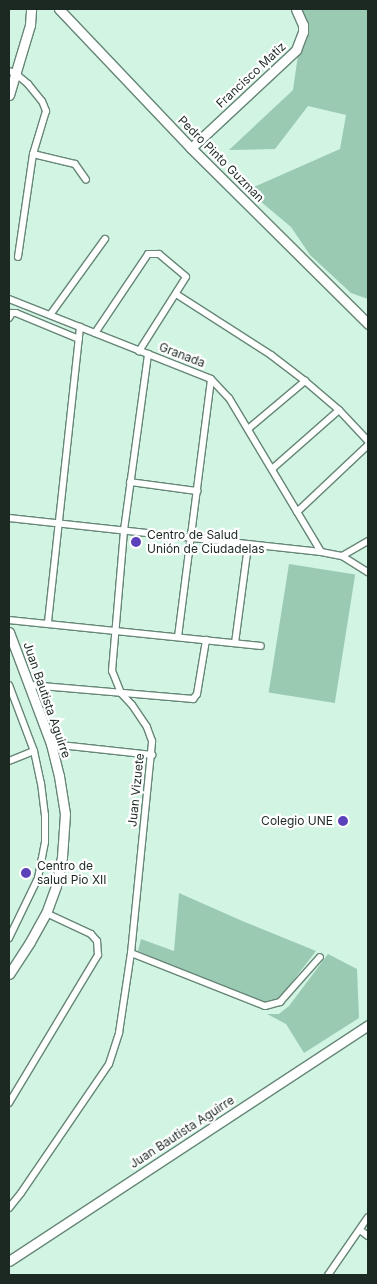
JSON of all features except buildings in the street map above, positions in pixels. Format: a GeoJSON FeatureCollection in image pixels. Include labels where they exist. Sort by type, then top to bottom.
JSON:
{"type":"FeatureCollection","features":[{"type":"Feature","properties":{"kind":"main road"},"geometry":{"type":"LineString","coordinates":[[9,95],[12,72],[30,25],[31,9]]}},
{"type":"Feature","properties":{"kind":"main road","name":"Pedro Pinto Guzman"},"geometry":{"type":"LineString","coordinates":[[59,9],[192,148],[368,324]]}},
{"type":"Feature","properties":{"kind":"main road","name":"Francisco Matiz"},"geometry":{"type":"LineString","coordinates":[[192,148],[296,50],[303,32],[303,25],[296,9]]}},
{"type":"Feature","properties":{"kind":"main road","name":"Juan Bautista Aguirre"},"geometry":{"type":"LineString","coordinates":[[9,632],[51,744],[59,776],[65,827],[56,886],[46,913],[9,974]]}},
{"type":"Feature","properties":{"kind":"main road","name":"Juan Bautista Aguirre"},"geometry":{"type":"LineString","coordinates":[[9,1260],[368,1025]]}},
{"type":"Feature","properties":{"kind":"street"},"geometry":{"type":"LineString","coordinates":[[12,72],[38,96],[46,111],[33,154],[18,257]]}},
{"type":"Feature","properties":{"kind":"street"},"geometry":{"type":"LineString","coordinates":[[33,154],[75,164],[86,180]]}},
{"type":"Feature","properties":{"kind":"street"},"geometry":{"type":"LineString","coordinates":[[50,315],[105,239]]}},
{"type":"Feature","properties":{"kind":"street"},"geometry":{"type":"LineString","coordinates":[[95,333],[148,254],[159,254],[183,272],[186,277],[139,350]]}},
{"type":"Feature","properties":{"kind":"street"},"geometry":{"type":"LineString","coordinates":[[176,294],[271,355],[305,381],[339,410],[368,441]]}},
{"type":"Feature","properties":{"kind":"street","name":"Granada"},"geometry":{"type":"LineString","coordinates":[[9,299],[211,379],[229,398],[321,552]]}},
{"type":"Feature","properties":{"kind":"street"},"geometry":{"type":"LineString","coordinates":[[10,315],[79,339]]}},
{"type":"Feature","properties":{"kind":"street"},"geometry":{"type":"LineString","coordinates":[[48,622],[80,327]]}},
{"type":"Feature","properties":{"kind":"street","name":"Juan Vizuete"},"geometry":{"type":"LineString","coordinates":[[9,1208],[109,1064],[119,1033],[131,952],[152,742],[147,727],[121,693],[112,671],[114,629],[124,530],[148,354]]}},
{"type":"Feature","properties":{"kind":"street"},"geometry":{"type":"LineString","coordinates":[[178,637],[211,379]]}},
{"type":"Feature","properties":{"kind":"street"},"geometry":{"type":"LineString","coordinates":[[248,429],[305,381]]}},
{"type":"Feature","properties":{"kind":"street"},"geometry":{"type":"LineString","coordinates":[[272,469],[339,410]]}},
{"type":"Feature","properties":{"kind":"street"},"geometry":{"type":"LineString","coordinates":[[296,512],[368,445]]}},
{"type":"Feature","properties":{"kind":"street"},"geometry":{"type":"LineString","coordinates":[[130,482],[197,491]]}},
{"type":"Feature","properties":{"kind":"street"},"geometry":{"type":"LineString","coordinates":[[9,518],[321,552],[342,556],[368,572]]}},
{"type":"Feature","properties":{"kind":"street"},"geometry":{"type":"LineString","coordinates":[[342,556],[368,541]]}},
{"type":"Feature","properties":{"kind":"street"},"geometry":{"type":"LineString","coordinates":[[235,643],[248,544]]}},
{"type":"Feature","properties":{"kind":"street"},"geometry":{"type":"LineString","coordinates":[[9,620],[48,622],[261,646]]}},
{"type":"Feature","properties":{"kind":"street"},"geometry":{"type":"LineString","coordinates":[[30,685],[193,699],[196,694],[206,640]]}},
{"type":"Feature","properties":{"kind":"street"},"geometry":{"type":"LineString","coordinates":[[9,685],[34,751],[42,782],[45,815],[42,862],[31,896],[9,938]]}},
{"type":"Feature","properties":{"kind":"street"},"geometry":{"type":"LineString","coordinates":[[51,744],[152,755]]}},
{"type":"Feature","properties":{"kind":"street"},"geometry":{"type":"LineString","coordinates":[[9,760],[34,751]]}},
{"type":"Feature","properties":{"kind":"street"},"geometry":{"type":"LineString","coordinates":[[9,1103],[98,955],[97,942],[91,934],[46,913]]}},
{"type":"Feature","properties":{"kind":"street"},"geometry":{"type":"LineString","coordinates":[[131,952],[265,1006],[280,1002],[320,957]]}},
{"type":"Feature","properties":{"kind":"street"},"geometry":{"type":"LineString","coordinates":[[328,1275],[368,1217]]}},
{"type":"Feature","properties":{"kind":"street"},"geometry":{"type":"LineString","coordinates":[[360,1230],[368,1236]]}},
{"type":"Feature","properties":{"kind":"green space"},"geometry":{"type":"Polygon","coordinates":[[[293,9],[368,9],[368,299],[351,293],[310,255],[291,227],[247,190],[340,149],[346,115],[308,106],[275,149],[229,150],[293,90],[302,27],[293,9]]]}},
{"type":"Feature","properties":{"kind":"green space"},"geometry":{"type":"Polygon","coordinates":[[[289,564],[355,574],[335,703],[269,692],[289,564]]]}},
{"type":"Feature","properties":{"kind":"green space"},"geometry":{"type":"Polygon","coordinates":[[[179,893],[316,951],[279,999],[270,1002],[260,1002],[138,951],[141,939],[174,951],[179,893]]]}},
{"type":"Feature","properties":{"kind":"green space"},"geometry":{"type":"Polygon","coordinates":[[[328,954],[357,969],[359,1018],[304,1053],[286,1024],[267,1014],[279,1014],[289,1006],[328,954]]]}},
{"type":"Feature","properties":{"kind":"place","name":"Centro de Salud Unión de Ciudadelas"},"geometry":{"type":"Point","coordinates":[136,542]}},
{"type":"Feature","properties":{"kind":"place","name":"Colegio UNE"},"geometry":{"type":"Point","coordinates":[343,821]}},
{"type":"Feature","properties":{"kind":"place","name":"Centro de salud Pio XII"},"geometry":{"type":"Point","coordinates":[26,873]}}]}
